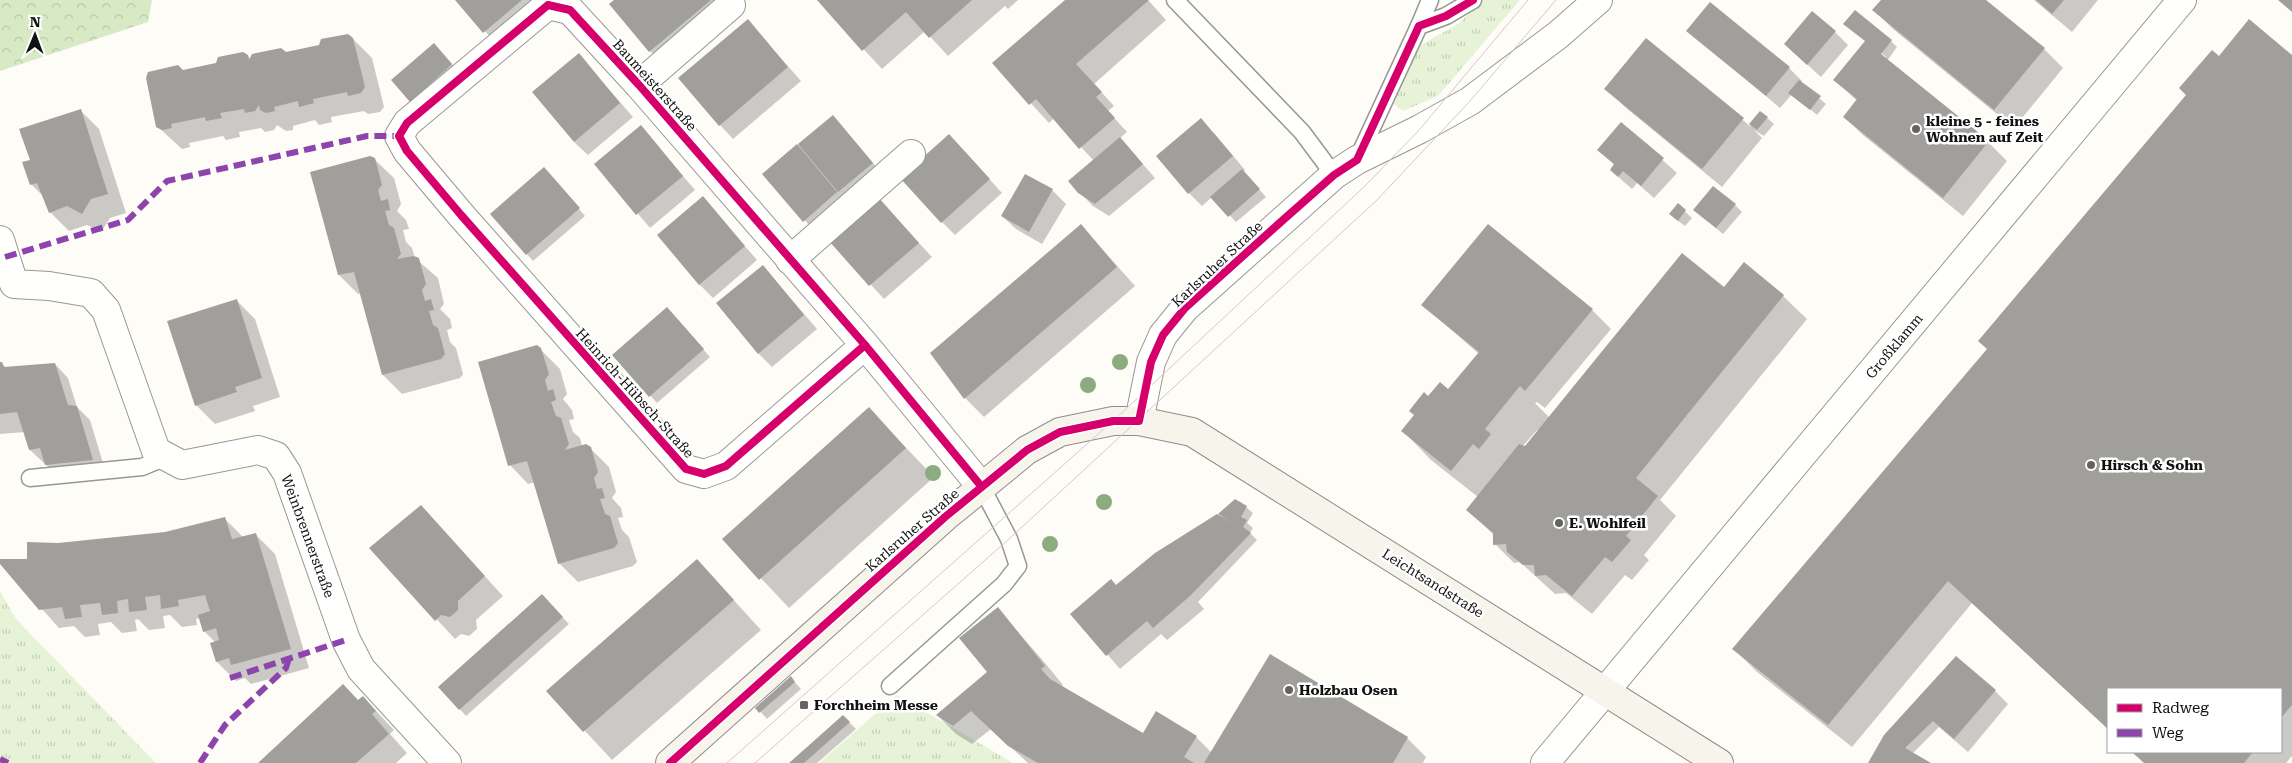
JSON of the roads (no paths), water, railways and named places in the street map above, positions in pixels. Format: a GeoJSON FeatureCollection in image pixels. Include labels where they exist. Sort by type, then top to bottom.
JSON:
{"type":"FeatureCollection","features":[{"type":"Feature","properties":{"kind":"street","name":"Karlsruher Straße"},"geometry":{"type":"LineString","coordinates":[[670,763],[982,486],[1027,450],[1060,432],[1113,421],[1139,420],[1151,362],[1163,335],[1185,308],[1334,175],[1357,160],[1420,129],[1470,101],[1558,35],[1598,0]]}},
{"type":"Feature","properties":{"kind":"street","name":"Großklamm"},"geometry":{"type":"LineString","coordinates":[[1546,763],[2182,0]]}},
{"type":"Feature","properties":{"kind":"street","name":"Baumeisterstraße"},"geometry":{"type":"LineString","coordinates":[[399,136],[407,122],[548,5],[570,10],[639,85],[865,345]]}},
{"type":"Feature","properties":{"kind":"street","name":"Baumeisterstraße"},"geometry":{"type":"LineString","coordinates":[[639,85],[731,5]]}},
{"type":"Feature","properties":{"kind":"street","name":"Heinrich-Hübsch-Straße"},"geometry":{"type":"LineString","coordinates":[[399,136],[407,151],[461,215],[686,469],[704,474],[726,466],[865,345]]}},
{"type":"Feature","properties":{"kind":"street"},"geometry":{"type":"LineString","coordinates":[[790,260],[911,154]]}},
{"type":"Feature","properties":{"kind":"street"},"geometry":{"type":"LineString","coordinates":[[0,240],[7,286],[49,286],[91,293],[106,310],[156,451],[166,457]]}},
{"type":"Feature","properties":{"kind":"street"},"geometry":{"type":"LineString","coordinates":[[865,345],[982,486]]}},
{"type":"Feature","properties":{"kind":"street","name":"Leichtsandstraße"},"geometry":{"type":"LineString","coordinates":[[1139,420],[1192,432],[1719,763]]}},
{"type":"Feature","properties":{"kind":"street","name":"Weinbrennerstraße"},"geometry":{"type":"LineString","coordinates":[[166,457],[182,465],[258,450],[276,456],[287,473],[346,640],[361,669],[447,763]]}},
{"type":"Feature","properties":{"kind":"lane"},"geometry":{"type":"LineString","coordinates":[[1176,0],[1302,132],[1334,175]]}},
{"type":"Feature","properties":{"kind":"lane"},"geometry":{"type":"LineString","coordinates":[[1357,160],[1430,0]]}},
{"type":"Feature","properties":{"kind":"lane"},"geometry":{"type":"LineString","coordinates":[[1419,26],[1446,16],[1473,0]]}},
{"type":"Feature","properties":{"kind":"lane"},"geometry":{"type":"LineString","coordinates":[[30,478],[142,467],[166,457]]}},
{"type":"Feature","properties":{"kind":"lane"},"geometry":{"type":"LineString","coordinates":[[890,686],[1004,584],[1018,566],[1009,539],[982,486]]}},
{"type":"Feature","properties":{"kind":"tram line"},"geometry":{"type":"LineString","coordinates":[[727,763],[1113,421],[1366,185],[1420,129],[1528,0]]}},
{"type":"Feature","properties":{"kind":"tram line"},"geometry":{"type":"LineString","coordinates":[[755,763],[1009,539],[1377,200],[1470,101],[1556,0]]}},
{"type":"Feature","properties":{"kind":"place","name":"kleine 5 - feines Wohnen auf Zeit"},"geometry":{"type":"Point","coordinates":[1916,129]}},
{"type":"Feature","properties":{"kind":"place","name":"Hirsch & Sohn"},"geometry":{"type":"Point","coordinates":[2091,465]}},
{"type":"Feature","properties":{"kind":"place","name":"E. Wohlfeil"},"geometry":{"type":"Point","coordinates":[1559,523]}},
{"type":"Feature","properties":{"kind":"place","name":"Holzbau Osen"},"geometry":{"type":"Point","coordinates":[1289,690]}},
{"type":"Feature","properties":{"kind":"place","name":"Forchheim Messe"},"geometry":{"type":"Point","coordinates":[804,705]}}]}
